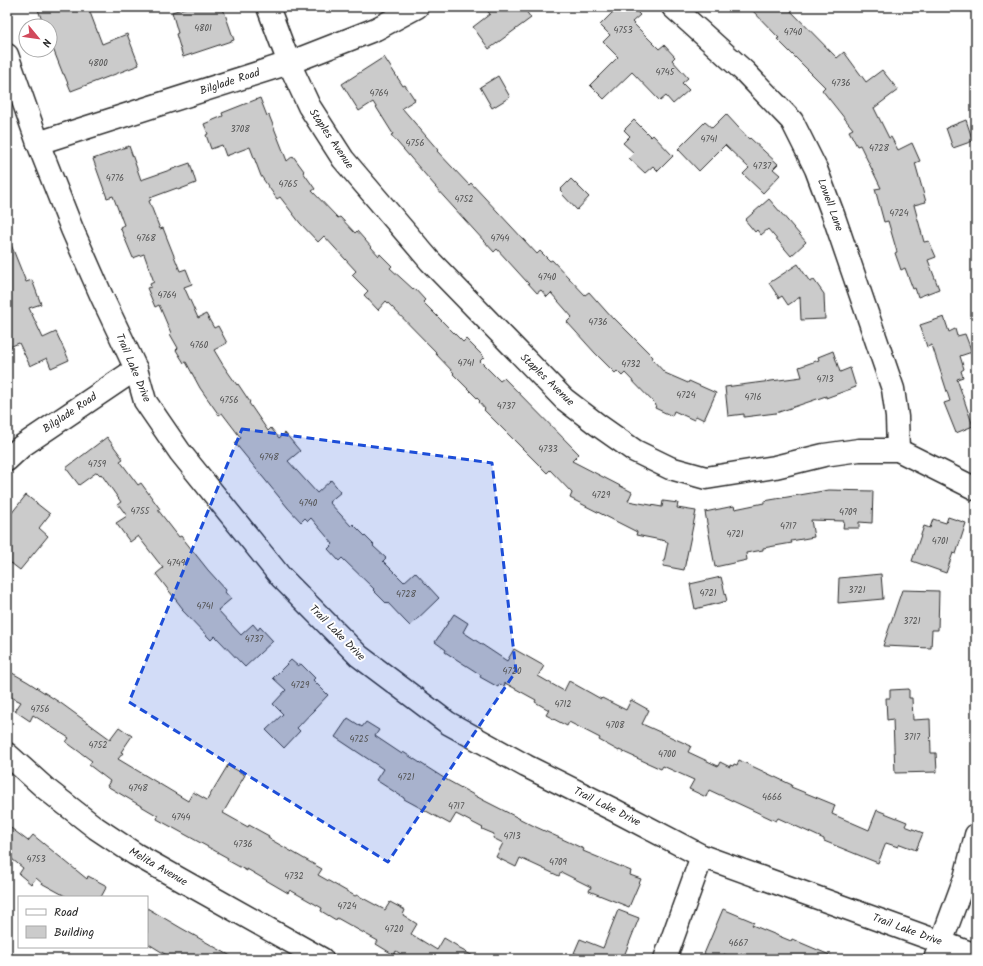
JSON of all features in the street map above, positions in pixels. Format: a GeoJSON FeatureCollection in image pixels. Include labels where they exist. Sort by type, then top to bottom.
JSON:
{"type":"FeatureCollection","features":[{"type":"Feature","properties":{"kind":"street","name":"Staples Avenue"},"geometry":{"type":"LineString","coordinates":[[268,7],[289,64],[309,106],[343,159],[430,261],[564,399],[598,426],[635,451],[670,468],[706,478],[774,467],[824,455],[859,450],[898,450],[976,489]]}},
{"type":"Feature","properties":{"kind":"street","name":"Bilglade Road"},"geometry":{"type":"LineString","coordinates":[[38,143],[289,64],[376,29],[417,7]]}},
{"type":"Feature","properties":{"kind":"street","name":"Lowell Lane"},"geometry":{"type":"LineString","coordinates":[[674,7],[745,72],[792,122],[813,162],[834,216],[893,389],[897,417],[898,450]]}},
{"type":"Feature","properties":{"kind":"street","name":"Trail Lake Drive"},"geometry":{"type":"LineString","coordinates":[[7,55],[38,143],[75,236],[136,369],[145,401],[180,452],[280,576],[359,656],[448,723],[526,766],[702,856],[938,951],[976,955]]}},
{"type":"Feature","properties":{"kind":"street","name":"Bilglade Road"},"geometry":{"type":"LineString","coordinates":[[12,448],[136,369]]}},
{"type":"Feature","properties":{"kind":"street","name":"Melita Avenue"},"geometry":{"type":"LineString","coordinates":[[7,754],[46,789],[96,828],[135,854],[322,959]]}},
{"type":"Feature","properties":{"kind":"street"},"geometry":{"type":"LineString","coordinates":[[938,951],[965,878],[976,835]]}},
{"type":"Feature","properties":{"kind":"street"},"geometry":{"type":"LineString","coordinates":[[666,959],[702,856]]}},
{"type":"Feature","properties":{"kind":"highlighted area"},"geometry":{"type":"Polygon","coordinates":[[[242,429],[492,463],[516,671],[388,862],[129,702],[242,429]]]}},
{"type":"Feature","properties":{"kind":"building"},"geometry":{"type":"Polygon","coordinates":[[[37,7],[88,7],[102,44],[127,34],[139,65],[71,91],[57,58],[58,58],[58,18],[41,18],[37,7]]]}},
{"type":"Feature","properties":{"kind":"building"},"geometry":{"type":"Polygon","coordinates":[[[188,7],[222,7],[234,40],[183,57],[176,34],[178,33],[172,12],[188,7]]]}},
{"type":"Feature","properties":{"kind":"building"},"geometry":{"type":"Polygon","coordinates":[[[484,7],[523,7],[531,18],[489,49],[473,27],[490,14],[484,7]]]}},
{"type":"Feature","properties":{"kind":"building"},"geometry":{"type":"Polygon","coordinates":[[[618,7],[632,7],[640,15],[632,22],[659,49],[664,45],[675,57],[672,60],[688,78],[682,83],[689,90],[673,104],[666,96],[660,101],[632,72],[604,99],[590,85],[618,57],[603,42],[610,35],[600,25],[618,7]]]}},
{"type":"Feature","properties":{"kind":"building"},"geometry":{"type":"Polygon","coordinates":[[[749,7],[787,7],[837,58],[844,52],[866,82],[882,70],[898,90],[874,108],[889,138],[891,137],[898,150],[912,143],[920,161],[915,163],[926,202],[914,205],[924,242],[929,241],[936,257],[928,260],[939,289],[918,297],[915,288],[913,289],[905,268],[901,270],[895,253],[897,252],[888,221],[884,222],[875,189],[881,188],[860,145],[857,146],[849,131],[853,129],[822,90],[825,87],[777,39],[779,38],[749,7]]]}},
{"type":"Feature","properties":{"kind":"building"},"geometry":{"type":"Polygon","coordinates":[[[384,57],[403,86],[405,85],[415,100],[402,108],[438,150],[437,151],[469,185],[471,183],[537,254],[540,251],[550,261],[552,260],[585,295],[589,292],[613,319],[614,318],[653,357],[652,359],[665,373],[688,383],[689,381],[716,393],[704,420],[696,416],[694,420],[674,411],[672,416],[655,408],[656,405],[625,373],[622,376],[617,371],[615,373],[567,322],[572,317],[551,293],[547,297],[541,290],[537,293],[497,249],[494,252],[435,187],[391,135],[393,134],[373,102],[359,111],[342,84],[384,57]]]}},
{"type":"Feature","properties":{"kind":"building"},"geometry":{"type":"Polygon","coordinates":[[[498,76],[510,97],[492,108],[480,87],[498,76]]]}},
{"type":"Feature","properties":{"kind":"building"},"geometry":{"type":"Polygon","coordinates":[[[260,98],[267,116],[269,115],[287,161],[293,156],[315,189],[312,191],[338,218],[340,217],[355,233],[357,231],[379,256],[380,254],[392,266],[390,268],[413,289],[414,288],[425,300],[423,302],[463,342],[466,339],[484,357],[480,361],[500,381],[504,378],[579,454],[572,461],[632,492],[628,501],[662,507],[663,501],[678,503],[677,508],[696,511],[684,570],[663,566],[668,542],[636,535],[637,532],[570,498],[572,493],[550,470],[547,473],[484,410],[485,409],[479,402],[480,401],[453,374],[454,373],[435,353],[436,352],[386,301],[378,310],[364,295],[368,291],[352,275],[356,271],[324,236],[318,242],[300,223],[280,197],[277,199],[261,176],[250,147],[226,156],[222,145],[211,149],[204,124],[223,116],[222,113],[260,98]]]}},
{"type":"Feature","properties":{"kind":"building"},"geometry":{"type":"Polygon","coordinates":[[[726,114],[749,139],[750,138],[778,164],[773,169],[780,175],[763,193],[743,174],[749,168],[725,145],[699,171],[678,149],[705,122],[712,128],[726,114]]]}},
{"type":"Feature","properties":{"kind":"building"},"geometry":{"type":"Polygon","coordinates":[[[634,120],[651,137],[653,135],[673,156],[658,171],[653,166],[645,173],[629,158],[634,153],[623,143],[630,136],[624,130],[634,120]]]}},
{"type":"Feature","properties":{"kind":"building"},"geometry":{"type":"Polygon","coordinates":[[[966,120],[973,141],[953,148],[946,128],[966,120]]]}},
{"type":"Feature","properties":{"kind":"building"},"geometry":{"type":"Polygon","coordinates":[[[129,146],[141,180],[190,163],[196,183],[150,198],[151,200],[149,201],[160,229],[163,228],[180,271],[186,269],[192,284],[184,287],[198,318],[206,314],[214,328],[218,326],[227,343],[214,350],[268,431],[271,428],[279,438],[285,433],[300,451],[288,461],[317,493],[331,480],[341,492],[329,502],[351,526],[353,524],[386,558],[383,561],[404,582],[415,572],[439,598],[410,626],[342,558],[339,561],[328,549],[333,544],[311,518],[308,521],[305,518],[301,522],[288,508],[235,443],[241,438],[222,413],[219,415],[200,388],[186,362],[184,363],[176,350],[178,348],[170,334],[171,333],[159,305],[155,307],[147,288],[151,287],[150,284],[154,282],[144,254],[133,258],[120,227],[124,225],[113,196],[107,198],[93,159],[129,146]]]}},
{"type":"Feature","properties":{"kind":"building"},"geometry":{"type":"Polygon","coordinates":[[[571,179],[589,197],[577,210],[560,190],[571,179]]]}},
{"type":"Feature","properties":{"kind":"building"},"geometry":{"type":"Polygon","coordinates":[[[769,199],[806,242],[791,256],[768,229],[761,235],[757,230],[755,232],[745,220],[769,199]]]}},
{"type":"Feature","properties":{"kind":"building"},"geometry":{"type":"Polygon","coordinates":[[[8,237],[26,282],[32,280],[41,304],[29,308],[43,338],[56,332],[69,360],[51,368],[47,358],[30,366],[19,343],[7,348],[8,237]]]}},
{"type":"Feature","properties":{"kind":"building"},"geometry":{"type":"Polygon","coordinates":[[[798,264],[810,282],[814,280],[824,294],[825,319],[801,320],[800,297],[788,305],[782,296],[779,298],[769,283],[798,264]]]}},
{"type":"Feature","properties":{"kind":"building"},"geometry":{"type":"Polygon","coordinates":[[[944,317],[949,332],[955,329],[957,336],[965,334],[972,352],[960,356],[964,369],[961,371],[963,377],[957,379],[973,426],[956,433],[944,403],[950,401],[932,345],[927,347],[920,325],[944,317]]]}},
{"type":"Feature","properties":{"kind":"building"},"geometry":{"type":"Polygon","coordinates":[[[833,351],[840,372],[850,368],[856,387],[776,413],[744,417],[744,414],[728,416],[725,387],[802,377],[799,367],[819,360],[818,357],[833,351]]]}},
{"type":"Feature","properties":{"kind":"building"},"geometry":{"type":"Polygon","coordinates":[[[107,437],[123,459],[120,461],[138,485],[141,483],[160,509],[158,510],[179,537],[181,536],[226,590],[225,592],[231,599],[218,610],[241,635],[253,624],[258,630],[260,627],[273,641],[245,667],[215,636],[211,640],[182,610],[183,609],[156,574],[163,568],[138,536],[130,542],[116,523],[127,516],[118,504],[121,502],[101,474],[100,475],[97,472],[79,485],[66,468],[107,437]]]}},
{"type":"Feature","properties":{"kind":"building"},"geometry":{"type":"Polygon","coordinates":[[[829,490],[873,491],[872,523],[859,522],[859,528],[843,528],[844,521],[811,520],[814,537],[791,541],[792,543],[763,548],[763,550],[746,553],[747,560],[715,567],[705,512],[734,506],[735,509],[764,503],[764,501],[829,490]]]}},
{"type":"Feature","properties":{"kind":"building"},"geometry":{"type":"Polygon","coordinates":[[[26,495],[50,514],[39,528],[48,536],[20,570],[7,560],[7,519],[26,495]]]}},
{"type":"Feature","properties":{"kind":"building"},"geometry":{"type":"Polygon","coordinates":[[[948,517],[966,523],[956,554],[953,553],[946,573],[912,561],[924,526],[930,528],[933,519],[946,523],[948,517]]]}},
{"type":"Feature","properties":{"kind":"building"},"geometry":{"type":"Polygon","coordinates":[[[881,574],[883,599],[838,603],[839,578],[881,574]]]}},
{"type":"Feature","properties":{"kind":"building"},"geometry":{"type":"Polygon","coordinates":[[[721,577],[727,601],[695,609],[690,584],[721,577]]]}},
{"type":"Feature","properties":{"kind":"building"},"geometry":{"type":"Polygon","coordinates":[[[902,590],[939,591],[938,630],[932,630],[931,648],[883,646],[902,590]]]}},
{"type":"Feature","properties":{"kind":"building"},"geometry":{"type":"Polygon","coordinates":[[[454,614],[468,623],[463,632],[507,661],[514,649],[544,666],[538,676],[564,691],[569,681],[601,699],[602,698],[626,710],[631,700],[649,710],[642,724],[691,746],[688,752],[718,766],[720,762],[730,767],[730,765],[737,765],[739,760],[792,785],[791,787],[835,805],[832,814],[869,830],[877,810],[907,822],[905,826],[923,833],[916,850],[900,844],[898,847],[886,843],[878,863],[824,841],[824,839],[778,818],[776,821],[709,790],[706,797],[689,789],[694,780],[663,766],[661,769],[619,751],[599,740],[600,738],[569,722],[567,726],[546,715],[549,710],[535,702],[536,700],[505,683],[504,686],[499,684],[498,687],[480,677],[481,675],[445,652],[446,650],[435,642],[454,614]]]}},
{"type":"Feature","properties":{"kind":"building"},"geometry":{"type":"Polygon","coordinates":[[[291,660],[298,666],[301,664],[315,678],[313,680],[328,695],[297,728],[300,731],[284,748],[266,730],[283,714],[273,704],[286,690],[273,678],[291,660]]]}},
{"type":"Feature","properties":{"kind":"building"},"geometry":{"type":"Polygon","coordinates":[[[7,670],[62,704],[110,739],[119,727],[132,736],[118,759],[188,801],[193,792],[207,800],[228,765],[245,775],[223,813],[248,827],[249,825],[269,836],[268,838],[322,869],[318,875],[355,896],[357,895],[385,910],[390,902],[405,910],[403,915],[417,924],[411,934],[437,950],[444,938],[459,947],[458,948],[479,959],[409,959],[396,951],[394,955],[376,944],[378,941],[337,918],[336,920],[321,911],[322,908],[290,890],[288,893],[247,869],[247,871],[227,860],[228,858],[157,819],[158,816],[107,786],[110,781],[89,765],[92,761],[66,742],[69,738],[33,715],[30,721],[15,711],[21,702],[7,695],[7,670]]]}},
{"type":"Feature","properties":{"kind":"building"},"geometry":{"type":"Polygon","coordinates":[[[909,689],[909,698],[912,698],[913,720],[930,719],[931,753],[936,753],[937,772],[895,773],[893,719],[887,720],[886,698],[890,698],[890,690],[909,689]]]}},
{"type":"Feature","properties":{"kind":"building"},"geometry":{"type":"Polygon","coordinates":[[[348,718],[362,727],[366,722],[379,730],[375,736],[402,754],[403,752],[447,780],[483,800],[584,849],[583,851],[631,871],[630,875],[641,879],[629,907],[589,891],[591,887],[561,872],[559,876],[520,858],[516,867],[496,857],[503,843],[493,838],[494,834],[456,814],[450,824],[404,799],[376,780],[383,769],[335,737],[348,718]]]}},
{"type":"Feature","properties":{"kind":"building"},"geometry":{"type":"Polygon","coordinates":[[[7,825],[28,841],[33,835],[87,879],[88,876],[107,886],[102,896],[65,896],[43,884],[36,878],[31,884],[19,874],[23,868],[7,855],[7,825]]]}},
{"type":"Feature","properties":{"kind":"building"},"geometry":{"type":"Polygon","coordinates":[[[148,909],[236,959],[173,959],[148,944],[148,909]]]}},
{"type":"Feature","properties":{"kind":"building"},"geometry":{"type":"Polygon","coordinates":[[[723,909],[754,922],[752,925],[791,941],[792,939],[839,959],[755,959],[741,953],[738,959],[724,954],[722,959],[715,959],[704,954],[723,909]]]}},
{"type":"Feature","properties":{"kind":"building"},"geometry":{"type":"Polygon","coordinates":[[[618,910],[639,918],[624,956],[629,957],[629,959],[591,959],[574,953],[580,939],[603,948],[618,910]]]}}]}
